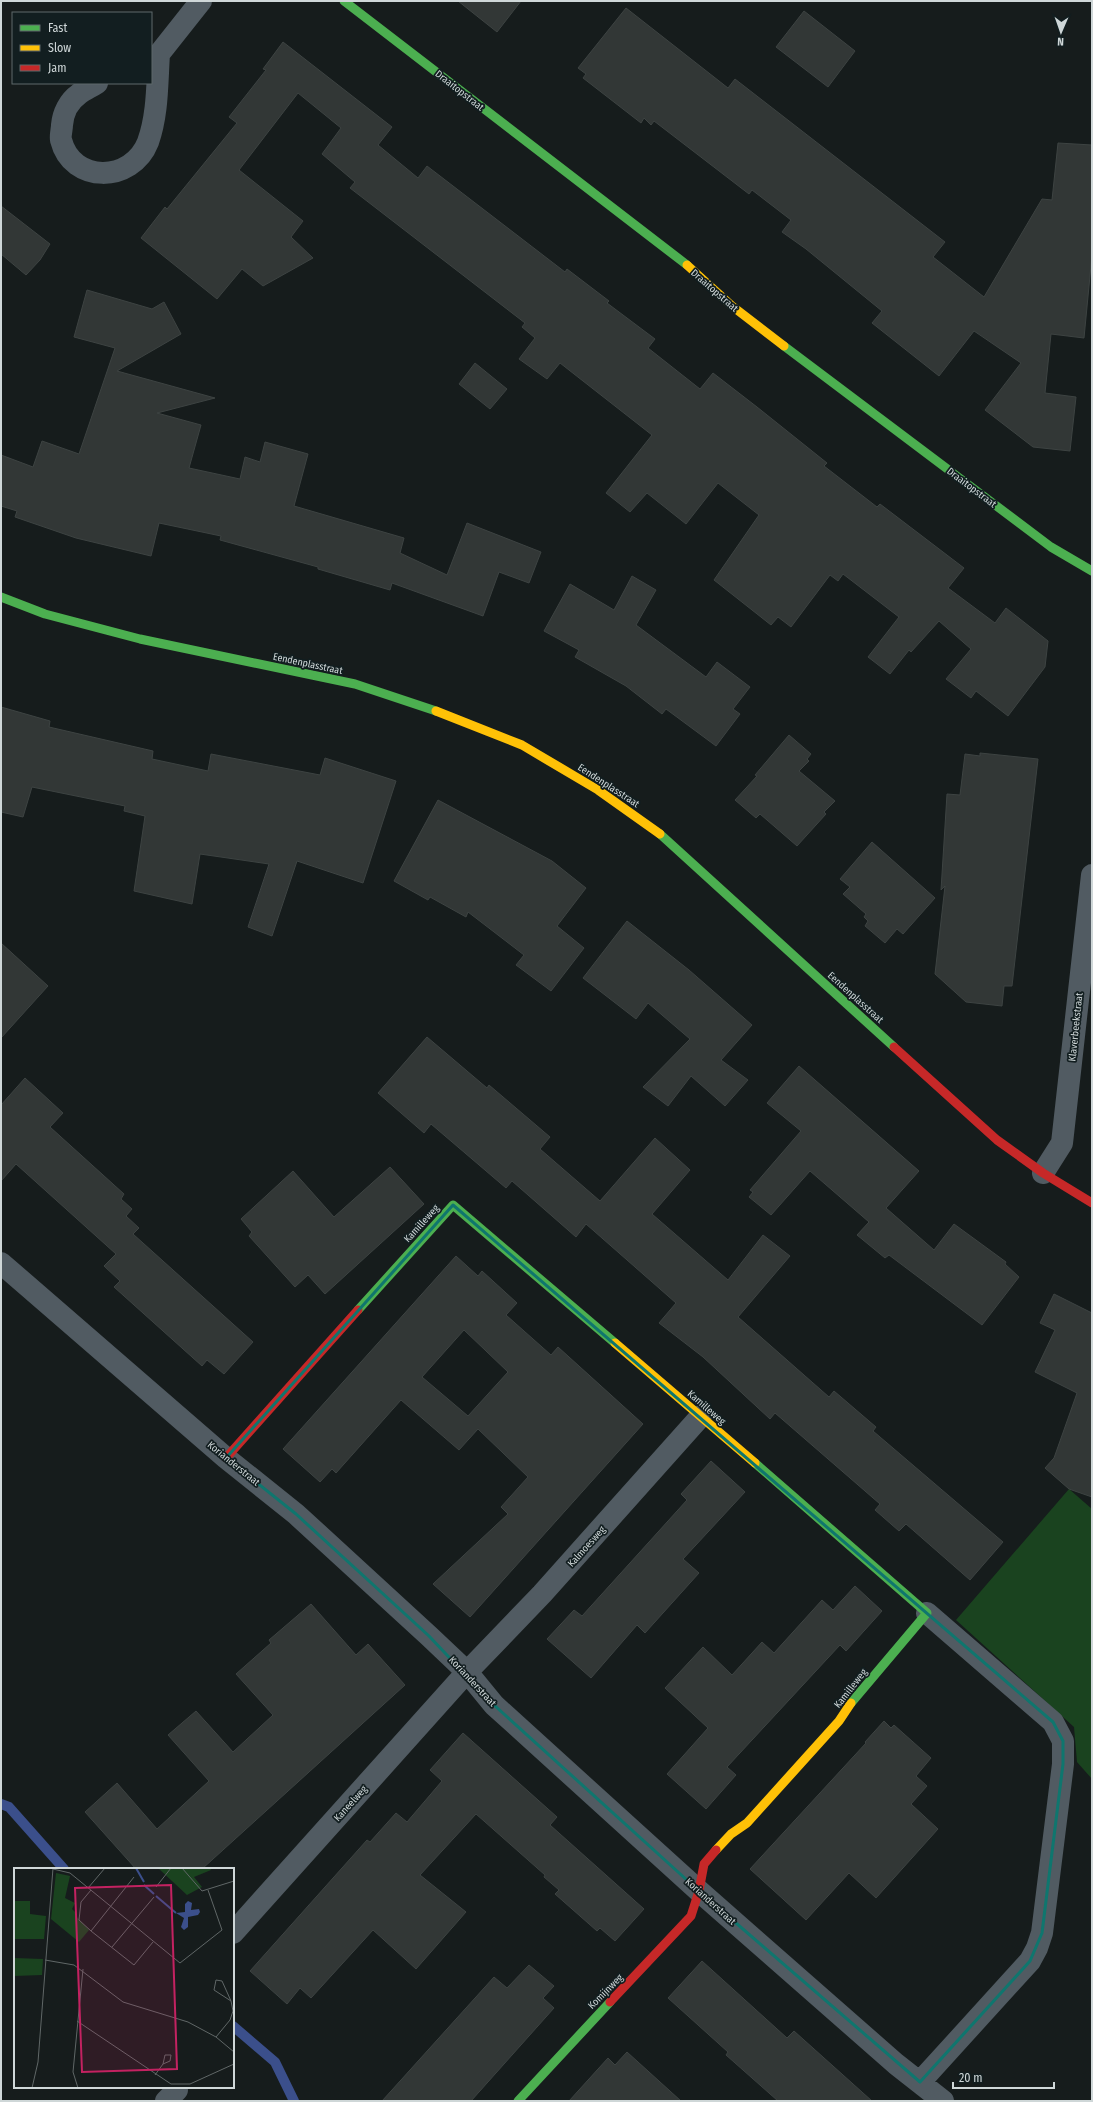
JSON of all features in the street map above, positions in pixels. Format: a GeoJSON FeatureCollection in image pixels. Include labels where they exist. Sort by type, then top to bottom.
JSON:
{"type":"FeatureCollection","features":[{"type":"Feature","properties":{"kind":"street"},"geometry":{"type":"LineString","coordinates":[[95,84],[78,95],[63,114],[61,139],[72,160],[92,172],[118,172],[136,159],[147,142],[156,104],[155,56],[201,1]]}},
{"type":"Feature","properties":{"kind":"street","name":"Draaitopstraat"},"geometry":{"type":"LineString","coordinates":[[344,1],[687,265],[732,306],[1051,546],[1092,571]]}},
{"type":"Feature","properties":{"kind":"street","name":"Eendenplasstraat"},"geometry":{"type":"LineString","coordinates":[[1,597],[44,614],[133,637],[355,684],[452,716],[522,745],[598,790],[651,826],[997,1140],[1043,1173],[1092,1203]]}},
{"type":"Feature","properties":{"kind":"street","name":"Klaverbeekstraat"},"geometry":{"type":"LineString","coordinates":[[1043,1173],[1062,1143],[1092,875]]}},
{"type":"Feature","properties":{"kind":"street","name":"Kamilleweg"},"geometry":{"type":"LineString","coordinates":[[226,1458],[453,1205],[701,1416],[927,1614],[855,1698],[839,1721],[747,1823],[732,1834],[704,1864],[699,1891]]}},
{"type":"Feature","properties":{"kind":"street","name":"Korianderstraat"},"geometry":{"type":"LineString","coordinates":[[1,1264],[226,1458],[296,1514],[467,1672],[494,1705],[699,1891],[896,2064],[943,2101]]}},
{"type":"Feature","properties":{"kind":"street","name":"Kalmoesweg"},"geometry":{"type":"LineString","coordinates":[[467,1672],[542,1594],[701,1416]]}},
{"type":"Feature","properties":{"kind":"street"},"geometry":{"type":"LineString","coordinates":[[920,2082],[1030,1961],[1037,1948],[1043,1925],[1063,1749],[1063,1742],[1053,1722],[927,1614]]}},
{"type":"Feature","properties":{"kind":"street","name":"Kaneelweg"},"geometry":{"type":"LineString","coordinates":[[234,1932],[467,1672]]}},
{"type":"Feature","properties":{"kind":"street","name":"Komijnweg"},"geometry":{"type":"LineString","coordinates":[[518,2101],[690,1916],[699,1891]]}},
{"type":"Feature","properties":{"kind":"highlighted area"},"geometry":{"type":"Polygon","coordinates":[[[453,1205],[1053,1722],[1063,1741],[1063,1764],[1042,1933],[1030,1961],[920,2082],[699,1891],[494,1705],[429,1636],[296,1514],[226,1458],[453,1205]]]}},
{"type":"Feature","properties":{"kind":"green space"},"geometry":{"type":"Polygon","coordinates":[[[1069,1489],[1092,1509],[1092,1779],[1077,1762],[1074,1727],[956,1620],[1069,1489]]]}},
{"type":"Feature","properties":{"kind":"building"},"geometry":{"type":"Polygon","coordinates":[[[458,1],[521,1],[497,32],[458,1]]]}},
{"type":"Feature","properties":{"kind":"building"},"geometry":{"type":"Polygon","coordinates":[[[626,8],[728,88],[735,79],[945,242],[933,257],[984,297],[1042,199],[1052,200],[1058,143],[1092,145],[1092,255],[1084,338],[1051,334],[1045,393],[1076,397],[1070,451],[1033,447],[985,410],[1021,363],[974,331],[939,376],[872,323],[882,311],[806,249],[782,232],[791,220],[752,190],[749,194],[654,121],[651,125],[644,118],[641,123],[583,78],[586,74],[578,68],[626,8]]]}},
{"type":"Feature","properties":{"kind":"building"},"geometry":{"type":"Polygon","coordinates":[[[804,11],[855,51],[828,87],[776,47],[804,11]]]}},
{"type":"Feature","properties":{"kind":"building"},"geometry":{"type":"Polygon","coordinates":[[[283,42],[392,127],[378,145],[418,178],[427,166],[565,272],[567,269],[609,301],[607,303],[655,339],[648,348],[700,389],[713,373],[827,463],[824,466],[877,507],[880,504],[964,568],[948,588],[995,623],[1006,608],[1048,641],[1045,667],[1008,716],[976,691],[971,698],[946,679],[971,649],[939,621],[911,652],[909,650],[890,674],[868,657],[899,617],[843,574],[838,581],[830,575],[791,627],[778,617],[771,625],[714,580],[759,515],[718,483],[686,524],[647,493],[630,512],[606,493],[652,435],[560,363],[547,379],[519,359],[535,338],[522,327],[525,323],[350,188],[355,182],[322,154],[341,128],[298,93],[239,170],[303,221],[291,237],[313,258],[263,286],[242,269],[217,299],[141,238],[165,207],[167,209],[237,123],[229,117],[266,70],[263,69],[283,42]]]}},
{"type":"Feature","properties":{"kind":"building"},"geometry":{"type":"Polygon","coordinates":[[[1,206],[50,244],[40,260],[26,275],[1,254],[1,206]]]}},
{"type":"Feature","properties":{"kind":"building"},"geometry":{"type":"Polygon","coordinates":[[[87,290],[152,309],[164,302],[181,334],[117,371],[215,398],[157,413],[201,425],[189,468],[240,479],[245,457],[260,462],[265,442],[308,454],[294,506],[404,538],[400,553],[447,575],[467,523],[541,552],[529,583],[499,572],[483,616],[392,583],[390,590],[318,569],[318,567],[220,540],[221,536],[159,523],[151,556],[76,538],[15,517],[17,511],[1,506],[1,455],[33,467],[42,441],[79,454],[115,348],[74,337],[87,290]]]}},
{"type":"Feature","properties":{"kind":"building"},"geometry":{"type":"Polygon","coordinates":[[[475,363],[507,389],[490,409],[459,384],[475,363]]]}},
{"type":"Feature","properties":{"kind":"building"},"geometry":{"type":"Polygon","coordinates":[[[632,576],[656,590],[636,625],[706,677],[717,662],[750,687],[733,709],[740,714],[716,746],[666,709],[662,714],[626,686],[575,657],[579,650],[544,631],[570,584],[614,610],[632,576]]]}},
{"type":"Feature","properties":{"kind":"building"},"geometry":{"type":"Polygon","coordinates":[[[1,707],[50,721],[49,727],[153,751],[152,759],[208,771],[211,754],[320,775],[325,758],[396,781],[363,883],[297,861],[272,936],[248,927],[269,864],[200,854],[192,904],[134,891],[145,816],[124,811],[125,806],[32,787],[23,817],[1,812],[1,707]]]}},
{"type":"Feature","properties":{"kind":"building"},"geometry":{"type":"Polygon","coordinates":[[[789,735],[811,754],[807,759],[809,761],[799,771],[835,801],[824,812],[826,814],[797,846],[760,814],[756,818],[735,800],[757,776],[755,775],[789,735]]]}},
{"type":"Feature","properties":{"kind":"building"},"geometry":{"type":"Polygon","coordinates":[[[980,753],[1038,759],[1012,986],[1004,986],[1002,1006],[966,1002],[935,974],[945,886],[941,890],[947,794],[960,795],[965,754],[980,756],[980,753]]]}},
{"type":"Feature","properties":{"kind":"building"},"geometry":{"type":"Polygon","coordinates":[[[438,800],[552,861],[586,888],[557,926],[584,948],[551,991],[516,965],[524,955],[468,912],[466,917],[430,897],[428,900],[394,881],[438,800]]]}},
{"type":"Feature","properties":{"kind":"building"},"geometry":{"type":"Polygon","coordinates":[[[872,842],[935,898],[903,934],[897,929],[885,943],[865,926],[868,921],[864,917],[866,914],[843,894],[850,887],[840,879],[872,842]]]}},
{"type":"Feature","properties":{"kind":"building"},"geometry":{"type":"Polygon","coordinates":[[[627,921],[689,970],[752,1025],[721,1060],[748,1080],[725,1106],[691,1076],[668,1106],[643,1087],[690,1039],[648,1003],[636,1019],[583,978],[627,921]]]}},
{"type":"Feature","properties":{"kind":"building"},"geometry":{"type":"Polygon","coordinates":[[[1,943],[48,986],[1,1038],[1,943]]]}},
{"type":"Feature","properties":{"kind":"building"},"geometry":{"type":"Polygon","coordinates":[[[427,1037],[487,1088],[489,1085],[550,1137],[540,1149],[600,1201],[655,1138],[690,1170],[652,1214],[728,1280],[763,1235],[790,1256],[738,1317],[829,1397],[834,1391],[876,1427],[873,1431],[1003,1542],[970,1580],[906,1524],[899,1531],[875,1510],[880,1504],[775,1413],[770,1419],[703,1357],[659,1323],[676,1303],[586,1224],[576,1237],[512,1181],[506,1188],[431,1124],[424,1133],[378,1093],[427,1037]]]}},
{"type":"Feature","properties":{"kind":"building"},"geometry":{"type":"Polygon","coordinates":[[[799,1066],[919,1171],[886,1208],[934,1250],[954,1224],[1006,1262],[1005,1264],[1019,1277],[982,1325],[889,1255],[885,1258],[857,1235],[869,1222],[810,1171],[771,1215],[749,1197],[753,1192],[750,1190],[801,1131],[767,1103],[799,1066]]]}},
{"type":"Feature","properties":{"kind":"building"},"geometry":{"type":"Polygon","coordinates":[[[25,1078],[63,1113],[50,1127],[124,1194],[121,1199],[132,1209],[126,1216],[139,1228],[133,1234],[253,1342],[224,1374],[207,1360],[202,1366],[114,1287],[120,1281],[104,1266],[116,1254],[16,1164],[1,1181],[1,1105],[25,1078]]]}},
{"type":"Feature","properties":{"kind":"building"},"geometry":{"type":"Polygon","coordinates":[[[390,1167],[424,1204],[325,1294],[308,1275],[295,1287],[249,1236],[252,1232],[241,1219],[293,1171],[334,1217],[390,1167]]]}},
{"type":"Feature","properties":{"kind":"building"},"geometry":{"type":"Polygon","coordinates":[[[456,1256],[478,1276],[482,1271],[517,1303],[506,1315],[551,1355],[558,1347],[643,1424],[470,1617],[433,1584],[508,1514],[501,1507],[528,1477],[478,1429],[459,1450],[401,1400],[336,1473],[332,1469],[320,1482],[283,1449],[456,1256]],[[464,1330],[422,1377],[468,1416],[508,1372],[464,1330]]]}},
{"type":"Feature","properties":{"kind":"building"},"geometry":{"type":"Polygon","coordinates":[[[1054,1294],[1092,1313],[1092,1497],[1069,1489],[1045,1468],[1054,1458],[1077,1393],[1035,1372],[1055,1330],[1040,1323],[1054,1294]]]}},
{"type":"Feature","properties":{"kind":"building"},"geometry":{"type":"Polygon","coordinates":[[[711,1461],[745,1492],[683,1559],[699,1573],[645,1633],[637,1625],[591,1678],[547,1639],[574,1610],[582,1616],[687,1500],[681,1494],[711,1461]]]}},
{"type":"Feature","properties":{"kind":"building"},"geometry":{"type":"Polygon","coordinates":[[[855,1586],[882,1611],[846,1651],[840,1645],[727,1767],[736,1775],[706,1809],[667,1774],[708,1728],[665,1688],[703,1647],[732,1675],[762,1642],[774,1653],[822,1600],[833,1610],[855,1586]]]}},
{"type":"Feature","properties":{"kind":"building"},"geometry":{"type":"Polygon","coordinates":[[[311,1604],[356,1655],[368,1644],[405,1685],[203,1868],[135,1868],[85,1812],[117,1783],[157,1829],[209,1781],[168,1735],[196,1711],[233,1752],[273,1715],[236,1674],[271,1643],[269,1640],[311,1604]]]}},
{"type":"Feature","properties":{"kind":"building"},"geometry":{"type":"Polygon","coordinates":[[[884,1721],[891,1728],[894,1725],[931,1758],[916,1776],[927,1786],[911,1804],[938,1829],[876,1898],[849,1873],[806,1920],[750,1869],[866,1743],[865,1742],[884,1721]]]}},
{"type":"Feature","properties":{"kind":"building"},"geometry":{"type":"Polygon","coordinates":[[[463,1733],[557,1817],[550,1825],[644,1909],[615,1941],[600,1928],[597,1931],[555,1894],[559,1890],[544,1877],[545,1875],[476,1814],[420,1875],[466,1912],[416,1969],[373,1930],[311,1998],[300,1988],[287,2004],[250,1971],[367,1840],[370,1842],[396,1813],[407,1822],[442,1781],[430,1770],[463,1733]]]}},
{"type":"Feature","properties":{"kind":"building"},"geometry":{"type":"Polygon","coordinates":[[[702,1961],[787,2038],[794,2031],[872,2101],[778,2101],[726,2055],[728,2052],[668,1998],[702,1961]]]}},
{"type":"Feature","properties":{"kind":"building"},"geometry":{"type":"Polygon","coordinates":[[[529,1965],[554,1986],[543,1998],[554,2008],[471,2101],[382,2101],[494,1977],[507,1988],[529,1965]]]}},
{"type":"Feature","properties":{"kind":"building"},"geometry":{"type":"Polygon","coordinates":[[[627,2052],[681,2101],[569,2101],[608,2058],[615,2065],[627,2052]]]}},
{"type":"Feature","properties":{"kind":"waterway"},"geometry":{"type":"LineString","coordinates":[[1,1804],[9,1807],[63,1868]]}},
{"type":"Feature","properties":{"kind":"waterway"},"geometry":{"type":"LineString","coordinates":[[234,2027],[275,2062],[294,2101]]}},
{"type":"Feature","properties":{"kind":"traffic: fast"},"geometry":{"type":"LineString","coordinates":[[344,1],[687,265]]}},
{"type":"Feature","properties":{"kind":"traffic: fast"},"geometry":{"type":"LineString","coordinates":[[784,346],[1051,547],[1092,571]]}},
{"type":"Feature","properties":{"kind":"traffic: fast"},"geometry":{"type":"LineString","coordinates":[[1,597],[45,614],[140,639],[355,684],[436,711]]}},
{"type":"Feature","properties":{"kind":"traffic: fast"},"geometry":{"type":"LineString","coordinates":[[660,834],[894,1047]]}},
{"type":"Feature","properties":{"kind":"traffic: fast"},"geometry":{"type":"LineString","coordinates":[[358,1310],[453,1205],[615,1343]]}},
{"type":"Feature","properties":{"kind":"traffic: fast"},"geometry":{"type":"LineString","coordinates":[[755,1463],[927,1613],[851,1703]]}},
{"type":"Feature","properties":{"kind":"traffic: fast"},"geometry":{"type":"LineString","coordinates":[[518,2101],[610,2002]]}},
{"type":"Feature","properties":{"kind":"traffic: slow"},"geometry":{"type":"LineString","coordinates":[[687,265],[732,306],[784,346]]}},
{"type":"Feature","properties":{"kind":"traffic: slow"},"geometry":{"type":"LineString","coordinates":[[436,711],[522,745],[598,790],[660,834]]}},
{"type":"Feature","properties":{"kind":"traffic: slow"},"geometry":{"type":"LineString","coordinates":[[615,1343],[755,1463]]}},
{"type":"Feature","properties":{"kind":"traffic: slow"},"geometry":{"type":"LineString","coordinates":[[716,1850],[731,1834],[747,1823],[839,1721],[851,1703]]}},
{"type":"Feature","properties":{"kind":"traffic: jam"},"geometry":{"type":"LineString","coordinates":[[894,1047],[997,1140],[1043,1173],[1092,1203]]}},
{"type":"Feature","properties":{"kind":"traffic: jam"},"geometry":{"type":"LineString","coordinates":[[226,1458],[358,1310]]}},
{"type":"Feature","properties":{"kind":"traffic: jam"},"geometry":{"type":"LineString","coordinates":[[610,2002],[691,1916],[699,1891],[704,1864],[716,1850]]}}]}
